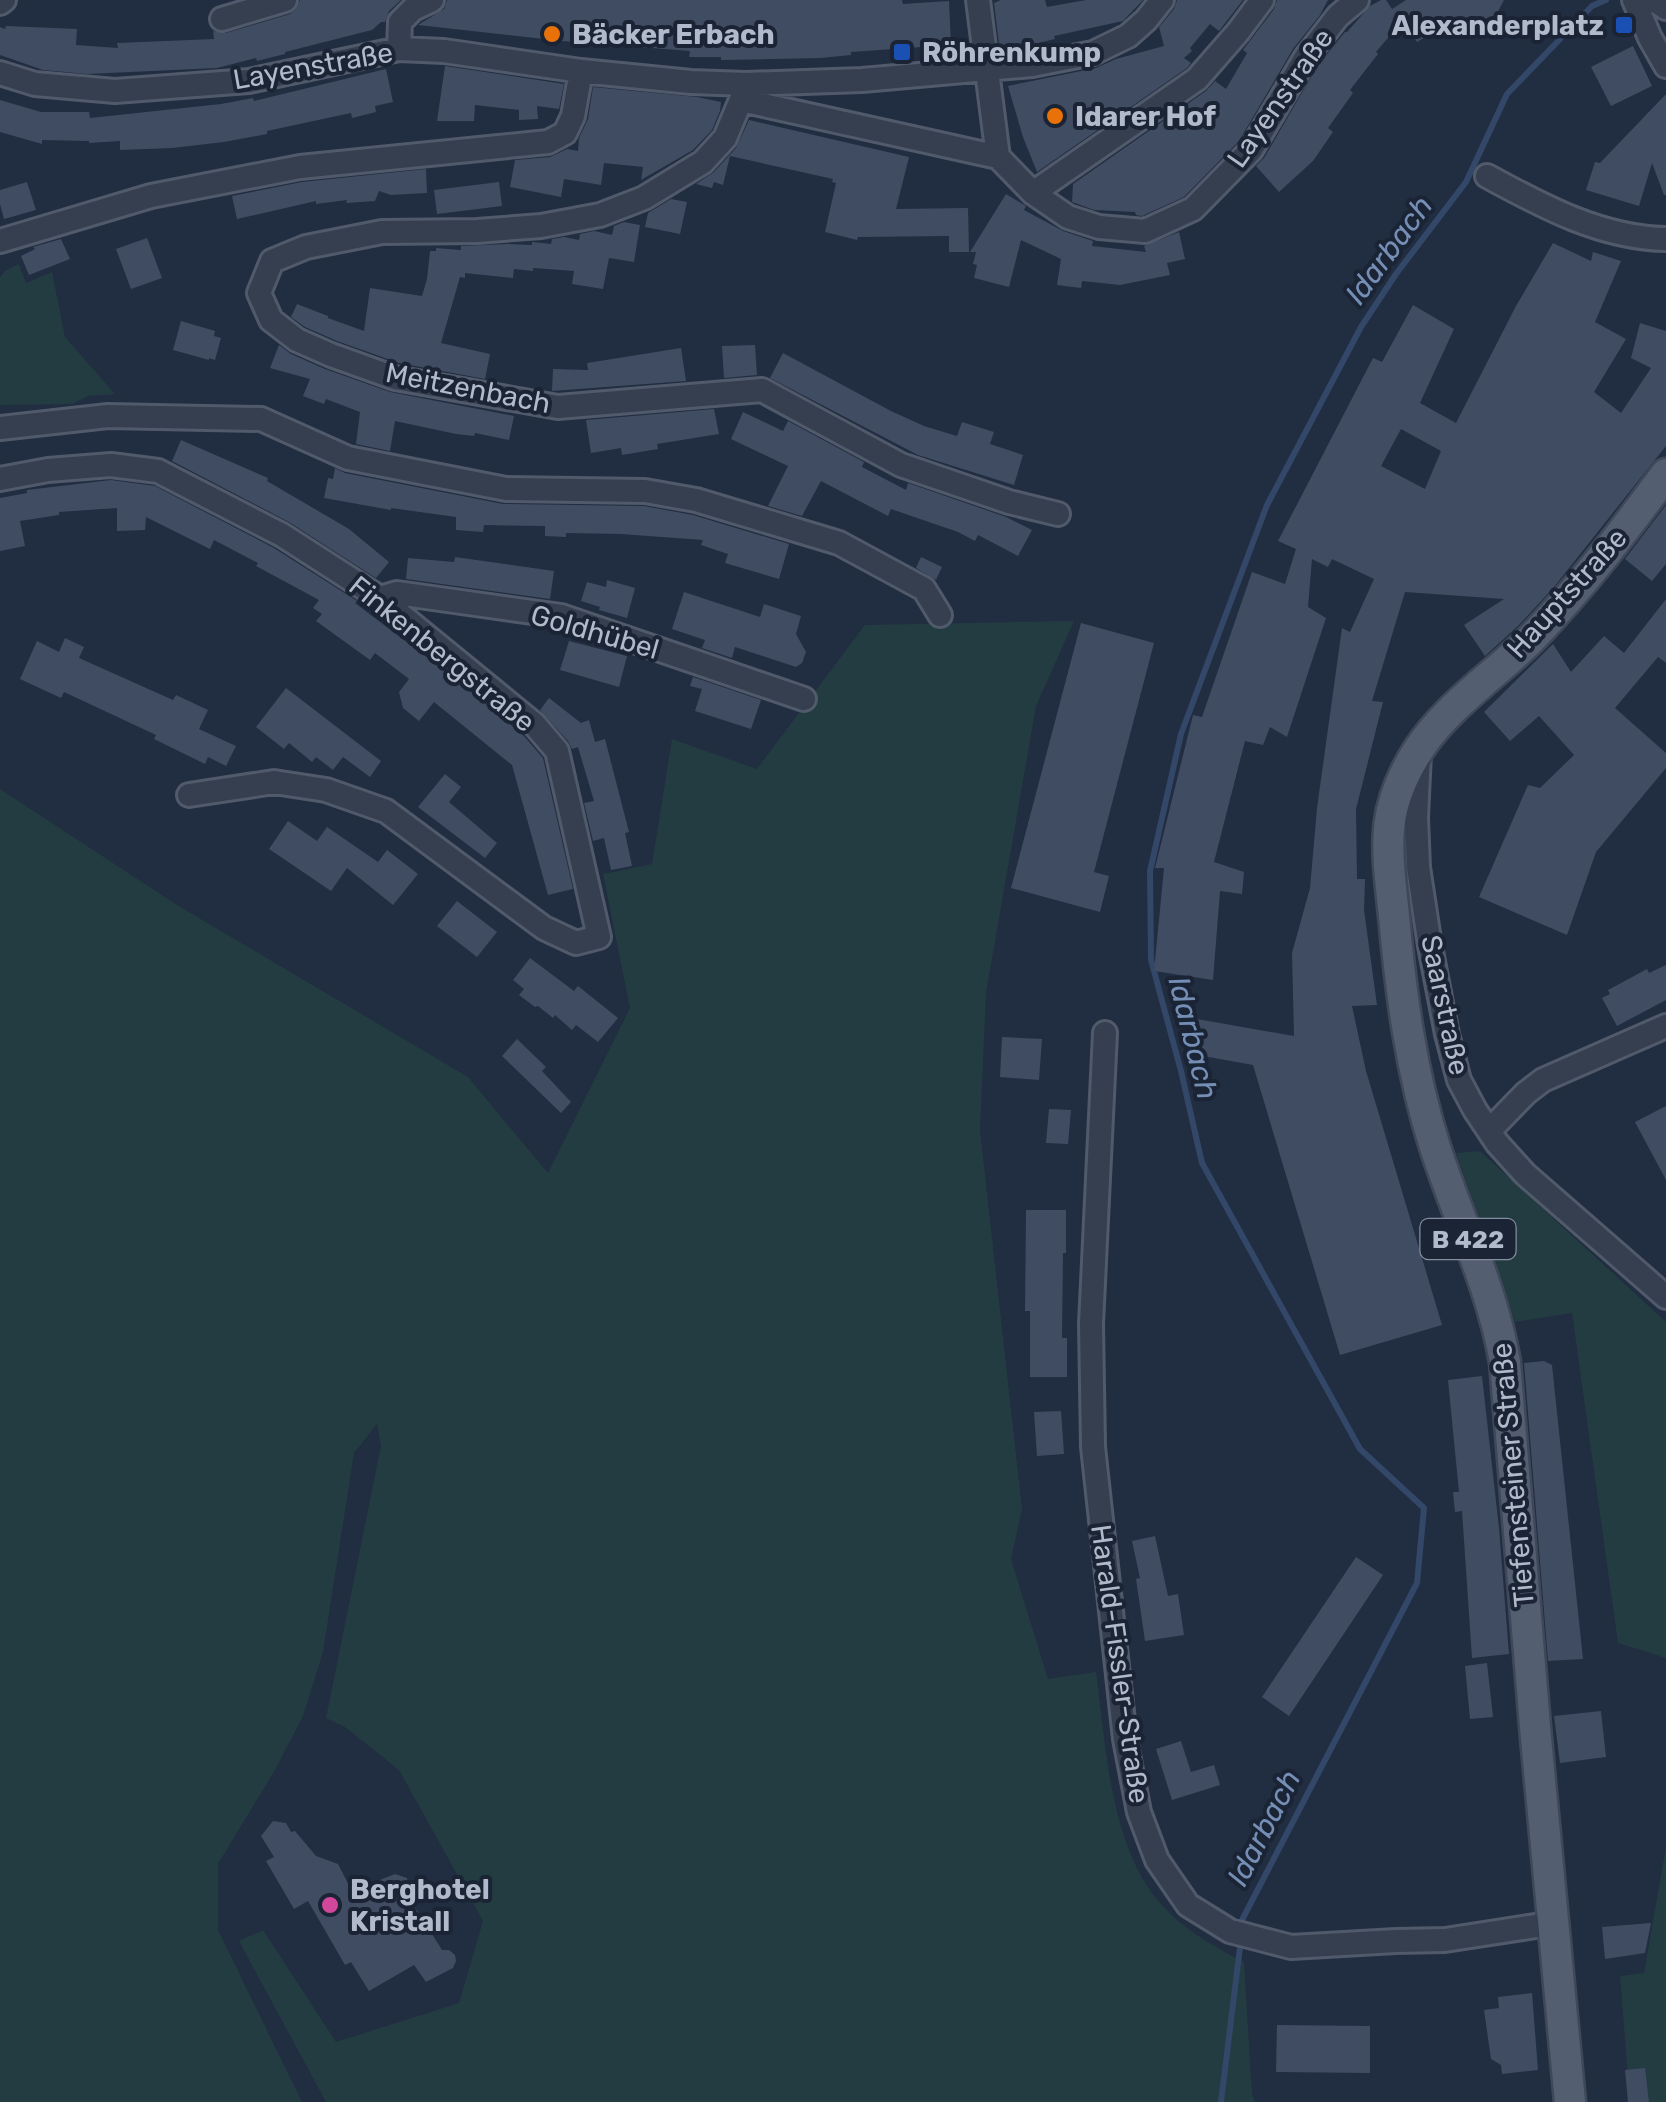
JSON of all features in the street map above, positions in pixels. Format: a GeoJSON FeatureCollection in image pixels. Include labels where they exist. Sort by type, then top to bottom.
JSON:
{"type":"FeatureCollection","features":[{"type":"Feature","properties":{"kind":"main road","name":"Hauptstraße"},"geometry":{"type":"LineString","coordinates":[[1419,749],[1478,685],[1564,606],[1666,474]]}},
{"type":"Feature","properties":{"kind":"main road","name":"Tiefensteiner Straße"},"geometry":{"type":"LineString","coordinates":[[1419,749],[1388,824],[1397,961],[1419,1091],[1494,1313],[1505,1362],[1570,2102]]}},
{"type":"Feature","properties":{"kind":"street"},"geometry":{"type":"LineString","coordinates":[[222,19],[284,0]]}},
{"type":"Feature","properties":{"kind":"street"},"geometry":{"type":"LineString","coordinates":[[399,49],[400,22],[432,0]]}},
{"type":"Feature","properties":{"kind":"street"},"geometry":{"type":"LineString","coordinates":[[978,0],[998,157]]}},
{"type":"Feature","properties":{"kind":"street","name":"Layenstraße"},"geometry":{"type":"LineString","coordinates":[[744,92],[1062,60],[1114,45],[1146,20],[1162,0]]}},
{"type":"Feature","properties":{"kind":"street"},"geometry":{"type":"LineString","coordinates":[[1033,193],[1197,79],[1262,0]]}},
{"type":"Feature","properties":{"kind":"street","name":"Layenstraße"},"geometry":{"type":"LineString","coordinates":[[0,73],[35,84],[115,91],[250,80],[399,49],[444,51],[691,82],[998,157],[1033,193],[1068,216],[1099,227],[1145,230],[1194,208],[1251,150],[1306,57],[1338,16],[1357,0]]}},
{"type":"Feature","properties":{"kind":"street"},"geometry":{"type":"LineString","coordinates":[[1654,0],[1666,8]]}},
{"type":"Feature","properties":{"kind":"street"},"geometry":{"type":"LineString","coordinates":[[1638,10],[1666,66]]}},
{"type":"Feature","properties":{"kind":"street"},"geometry":{"type":"LineString","coordinates":[[0,241],[151,196],[300,167],[548,142],[565,133],[574,116],[581,71]]}},
{"type":"Feature","properties":{"kind":"street","name":"Meitzenbach"},"geometry":{"type":"LineString","coordinates":[[744,92],[725,138],[703,162],[644,198],[600,215],[541,226],[477,232],[382,232],[306,247],[272,261],[259,292],[272,320],[297,340],[391,377],[558,407],[762,390],[901,465],[1009,502],[1058,514]]}},
{"type":"Feature","properties":{"kind":"street"},"geometry":{"type":"LineString","coordinates":[[1487,176],[1534,202],[1594,227],[1666,240]]}},
{"type":"Feature","properties":{"kind":"street"},"geometry":{"type":"LineString","coordinates":[[0,428],[108,416],[261,419],[348,458],[506,489],[646,491],[696,500],[838,542],[924,588],[940,614]]}},
{"type":"Feature","properties":{"kind":"street","name":"Finkenbergstraße"},"geometry":{"type":"LineString","coordinates":[[0,479],[111,465],[158,471],[282,535],[380,598],[534,724],[557,751],[599,937],[576,943],[544,928],[386,811],[326,790],[274,782],[190,795]]}},
{"type":"Feature","properties":{"kind":"street","name":"Goldhübel"},"geometry":{"type":"LineString","coordinates":[[380,598],[397,592],[561,616],[804,699]]}},
{"type":"Feature","properties":{"kind":"street","name":"Saarstraße"},"geometry":{"type":"LineString","coordinates":[[1419,749],[1417,844],[1430,946],[1459,1080],[1474,1110],[1525,1174],[1666,1297]]}},
{"type":"Feature","properties":{"kind":"street"},"geometry":{"type":"LineString","coordinates":[[1489,1131],[1544,1080],[1666,1026]]}},
{"type":"Feature","properties":{"kind":"street","name":"Harald-Fissler-Straße"},"geometry":{"type":"LineString","coordinates":[[1105,1032],[1091,1324],[1093,1430],[1124,1739],[1139,1812],[1157,1860],[1188,1905],[1230,1931],[1291,1948],[1445,1940],[1554,1924]]}},
{"type":"Feature","properties":{"kind":"green space"},"geometry":{"type":"Polygon","coordinates":[[[19,264],[26,283],[52,272],[65,337],[115,394],[88,396],[72,404],[0,405],[0,277],[19,264]]]}},
{"type":"Feature","properties":{"kind":"green space"},"geometry":{"type":"Polygon","coordinates":[[[1074,621],[1036,706],[986,993],[980,1130],[1022,1509],[1011,1559],[1048,1679],[1096,1672],[1113,1795],[1131,1855],[1145,1882],[1180,1922],[1244,1962],[1255,2102],[326,2102],[239,1941],[263,1930],[336,2042],[459,2003],[483,1921],[399,1770],[345,1727],[326,1718],[381,1446],[377,1424],[354,1453],[323,1652],[303,1716],[218,1864],[218,1930],[302,2102],[0,2102],[0,789],[177,905],[468,1077],[548,1173],[630,1008],[603,874],[652,864],[672,739],[757,769],[865,625],[1074,621]]]}},
{"type":"Feature","properties":{"kind":"green space"},"geometry":{"type":"Polygon","coordinates":[[[1480,1151],[1666,1322],[1666,1658],[1618,1643],[1572,1313],[1515,1322],[1456,1153],[1480,1151]]]}},
{"type":"Feature","properties":{"kind":"green space"},"geometry":{"type":"Polygon","coordinates":[[[1666,1847],[1666,2102],[1630,2102],[1620,1976],[1644,1973],[1666,1847]]]}},
{"type":"Feature","properties":{"kind":"building"},"geometry":{"type":"Polygon","coordinates":[[[300,0],[401,0],[389,11],[385,22],[372,30],[217,68],[87,74],[43,70],[0,55],[0,27],[77,29],[76,45],[118,48],[117,43],[214,39],[213,31],[226,33],[290,14],[300,0]]]}},
{"type":"Feature","properties":{"kind":"building"},"geometry":{"type":"Polygon","coordinates":[[[447,0],[902,0],[903,4],[949,1],[951,45],[820,58],[721,60],[689,57],[690,51],[418,25],[444,9],[447,0]]]}},
{"type":"Feature","properties":{"kind":"building"},"geometry":{"type":"Polygon","coordinates":[[[1045,0],[1047,7],[1086,0],[1143,0],[1123,21],[1000,52],[994,3],[1045,0]]]}},
{"type":"Feature","properties":{"kind":"building"},"geometry":{"type":"Polygon","coordinates":[[[1177,0],[1243,0],[1219,31],[1210,24],[1190,48],[1192,51],[1184,58],[1191,63],[1187,68],[1037,172],[1008,86],[1096,68],[1164,46],[1159,27],[1177,0]]]}},
{"type":"Feature","properties":{"kind":"building"},"geometry":{"type":"Polygon","coordinates":[[[1277,0],[1328,0],[1293,49],[1239,141],[1184,197],[1142,216],[1135,212],[1094,210],[1072,202],[1073,184],[1215,81],[1226,89],[1247,53],[1243,50],[1277,0]]]}},
{"type":"Feature","properties":{"kind":"building"},"geometry":{"type":"Polygon","coordinates":[[[1386,0],[1392,9],[1406,0],[1504,0],[1485,37],[1475,22],[1459,32],[1452,21],[1417,42],[1403,20],[1350,90],[1353,93],[1328,128],[1333,132],[1313,161],[1279,192],[1256,166],[1318,65],[1370,6],[1386,0]]]}},
{"type":"Feature","properties":{"kind":"building"},"geometry":{"type":"Polygon","coordinates":[[[1633,46],[1652,86],[1611,106],[1591,67],[1633,46]]]}},
{"type":"Feature","properties":{"kind":"building"},"geometry":{"type":"Polygon","coordinates":[[[445,66],[564,84],[559,109],[537,106],[538,119],[519,120],[519,110],[475,105],[474,121],[437,121],[445,66]]]}},
{"type":"Feature","properties":{"kind":"building"},"geometry":{"type":"Polygon","coordinates":[[[386,69],[393,102],[375,106],[376,112],[352,118],[351,113],[224,142],[120,150],[120,141],[42,140],[42,144],[0,132],[0,100],[41,112],[89,112],[90,118],[253,98],[254,101],[386,69]]]}},
{"type":"Feature","properties":{"kind":"building"},"geometry":{"type":"Polygon","coordinates":[[[593,87],[697,97],[721,102],[720,111],[712,130],[693,150],[641,180],[643,167],[604,163],[601,185],[564,179],[561,197],[510,187],[515,160],[550,157],[567,149],[578,151],[593,87]]]}},
{"type":"Feature","properties":{"kind":"building"},"geometry":{"type":"Polygon","coordinates":[[[1666,94],[1666,195],[1652,163],[1639,206],[1586,190],[1595,162],[1600,163],[1666,94]]]}},
{"type":"Feature","properties":{"kind":"building"},"geometry":{"type":"Polygon","coordinates":[[[749,120],[909,157],[896,209],[968,208],[969,252],[949,252],[949,236],[857,240],[825,232],[836,183],[833,179],[730,156],[723,185],[714,182],[712,188],[696,184],[714,172],[736,148],[749,120]]]}},
{"type":"Feature","properties":{"kind":"building"},"geometry":{"type":"Polygon","coordinates":[[[426,169],[427,193],[391,195],[379,191],[375,201],[316,201],[237,219],[232,196],[302,182],[426,169]]]}},
{"type":"Feature","properties":{"kind":"building"},"geometry":{"type":"Polygon","coordinates":[[[27,182],[36,210],[4,219],[0,190],[27,182]]]}},
{"type":"Feature","properties":{"kind":"building"},"geometry":{"type":"Polygon","coordinates":[[[499,182],[502,206],[437,214],[434,190],[499,182]]]}},
{"type":"Feature","properties":{"kind":"building"},"geometry":{"type":"Polygon","coordinates":[[[1006,194],[1026,206],[1024,210],[1063,231],[1093,241],[1092,246],[1146,252],[1144,246],[1179,232],[1185,259],[1167,263],[1170,275],[1120,285],[1082,281],[1081,288],[1057,285],[1061,259],[1021,240],[1009,287],[974,278],[976,252],[970,252],[1006,194]]]}},
{"type":"Feature","properties":{"kind":"building"},"geometry":{"type":"Polygon","coordinates":[[[671,199],[687,202],[680,234],[645,227],[648,213],[671,199]]]}},
{"type":"Feature","properties":{"kind":"building"},"geometry":{"type":"Polygon","coordinates":[[[624,222],[640,225],[634,262],[609,258],[603,289],[572,284],[574,271],[514,269],[513,278],[465,273],[465,278],[460,277],[441,343],[490,354],[485,379],[399,363],[337,341],[291,317],[297,304],[364,331],[370,288],[422,296],[430,251],[436,248],[551,244],[552,239],[579,240],[580,234],[594,231],[612,235],[614,226],[624,222]]]}},
{"type":"Feature","properties":{"kind":"building"},"geometry":{"type":"Polygon","coordinates":[[[147,238],[162,278],[131,289],[116,249],[147,238]]]}},
{"type":"Feature","properties":{"kind":"building"},"geometry":{"type":"Polygon","coordinates":[[[61,239],[70,259],[29,275],[21,256],[33,247],[61,239]]]}},
{"type":"Feature","properties":{"kind":"building"},"geometry":{"type":"Polygon","coordinates":[[[1553,243],[1591,261],[1593,252],[1621,261],[1595,322],[1626,339],[1594,392],[1621,413],[1651,368],[1631,358],[1640,323],[1666,331],[1666,446],[1554,587],[1485,656],[1464,625],[1504,599],[1405,592],[1372,701],[1383,702],[1356,809],[1357,879],[1365,879],[1364,910],[1377,1005],[1352,1006],[1366,1071],[1442,1325],[1340,1355],[1253,1065],[1192,1054],[1197,1019],[1294,1036],[1292,953],[1310,888],[1342,628],[1350,632],[1374,579],[1332,559],[1328,567],[1312,559],[1308,607],[1326,618],[1287,737],[1270,727],[1263,745],[1245,741],[1214,862],[1244,872],[1242,894],[1220,891],[1213,980],[1154,971],[1164,868],[1155,868],[1193,715],[1202,717],[1252,572],[1285,584],[1296,549],[1278,541],[1373,358],[1382,362],[1413,305],[1454,329],[1420,403],[1456,423],[1553,243]],[[1401,429],[1381,466],[1425,489],[1441,451],[1401,429]]]}},
{"type":"Feature","properties":{"kind":"building"},"geometry":{"type":"Polygon","coordinates":[[[181,321],[215,331],[214,336],[221,338],[215,360],[173,350],[181,321]]]}},
{"type":"Feature","properties":{"kind":"building"},"geometry":{"type":"Polygon","coordinates":[[[279,345],[325,369],[390,392],[514,416],[509,440],[395,421],[390,451],[356,444],[360,412],[326,399],[324,404],[303,396],[310,379],[270,368],[279,345]]]}},
{"type":"Feature","properties":{"kind":"building"},"geometry":{"type":"Polygon","coordinates":[[[755,345],[757,375],[724,378],[722,346],[755,345]]]}},
{"type":"Feature","properties":{"kind":"building"},"geometry":{"type":"Polygon","coordinates":[[[681,348],[686,381],[552,391],[553,369],[588,370],[587,363],[681,348]]]}},
{"type":"Feature","properties":{"kind":"building"},"geometry":{"type":"Polygon","coordinates":[[[783,353],[924,426],[957,436],[962,422],[994,432],[990,444],[1023,455],[1014,485],[918,455],[770,378],[783,353]]]}},
{"type":"Feature","properties":{"kind":"building"},"geometry":{"type":"Polygon","coordinates":[[[714,409],[719,434],[657,444],[658,449],[622,455],[621,448],[591,453],[586,420],[714,409]]]}},
{"type":"Feature","properties":{"kind":"building"},"geometry":{"type":"Polygon","coordinates":[[[743,412],[783,431],[788,421],[906,490],[908,483],[1032,530],[1018,556],[978,535],[975,541],[891,509],[888,516],[821,481],[802,516],[768,506],[788,466],[731,439],[743,412]]]}},
{"type":"Feature","properties":{"kind":"building"},"geometry":{"type":"Polygon","coordinates":[[[181,440],[268,478],[267,481],[349,529],[389,562],[376,578],[289,522],[172,461],[181,440]]]}},
{"type":"Feature","properties":{"kind":"building"},"geometry":{"type":"Polygon","coordinates":[[[335,468],[503,504],[644,506],[693,515],[789,544],[779,579],[725,563],[728,554],[701,545],[703,540],[621,534],[545,536],[545,526],[484,525],[483,532],[456,530],[456,517],[324,498],[328,478],[333,479],[335,468]]]}},
{"type":"Feature","properties":{"kind":"building"},"geometry":{"type":"Polygon","coordinates":[[[111,480],[155,486],[274,548],[357,601],[523,735],[543,758],[573,889],[548,895],[512,765],[434,702],[419,721],[403,708],[399,692],[409,679],[375,653],[370,660],[316,621],[322,614],[313,608],[319,600],[256,566],[258,563],[214,540],[210,549],[146,517],[145,530],[117,531],[117,508],[59,512],[20,521],[25,546],[0,551],[0,498],[27,490],[111,480]]]}},
{"type":"Feature","properties":{"kind":"building"},"geometry":{"type":"Polygon","coordinates":[[[1666,505],[1666,564],[1652,581],[1625,559],[1666,505]]]}},
{"type":"Feature","properties":{"kind":"building"},"geometry":{"type":"Polygon","coordinates":[[[455,557],[554,571],[550,599],[406,579],[408,558],[454,562],[455,557]]]}},
{"type":"Feature","properties":{"kind":"building"},"geometry":{"type":"Polygon","coordinates":[[[921,557],[942,567],[936,580],[916,568],[921,557]]]}},
{"type":"Feature","properties":{"kind":"building"},"geometry":{"type":"Polygon","coordinates":[[[607,580],[635,588],[627,618],[581,601],[587,582],[606,587],[607,580]]]}},
{"type":"Feature","properties":{"kind":"building"},"geometry":{"type":"Polygon","coordinates":[[[684,592],[760,617],[764,604],[801,616],[796,634],[806,652],[802,663],[796,667],[735,647],[732,658],[702,648],[705,640],[672,629],[684,592]]]}},
{"type":"Feature","properties":{"kind":"building"},"geometry":{"type":"Polygon","coordinates":[[[1666,599],[1666,663],[1658,657],[1615,708],[1666,753],[1666,768],[1596,852],[1567,935],[1479,897],[1528,785],[1540,788],[1574,755],[1539,716],[1510,741],[1484,712],[1553,644],[1571,672],[1604,636],[1624,653],[1666,599]]]}},
{"type":"Feature","properties":{"kind":"building"},"geometry":{"type":"Polygon","coordinates":[[[1081,623],[1154,643],[1094,872],[1109,876],[1100,912],[1011,888],[1081,623]]]}},
{"type":"Feature","properties":{"kind":"building"},"geometry":{"type":"Polygon","coordinates":[[[65,638],[84,647],[79,658],[173,700],[176,695],[208,710],[199,729],[236,746],[226,766],[208,757],[205,764],[154,739],[156,735],[64,692],[61,698],[20,679],[37,641],[59,652],[65,638]]]}},
{"type":"Feature","properties":{"kind":"building"},"geometry":{"type":"Polygon","coordinates":[[[569,641],[627,656],[619,687],[560,670],[569,641]]]}},
{"type":"Feature","properties":{"kind":"building"},"geometry":{"type":"Polygon","coordinates":[[[693,677],[761,700],[751,729],[695,711],[702,689],[690,686],[693,677]]]}},
{"type":"Feature","properties":{"kind":"building"},"geometry":{"type":"Polygon","coordinates":[[[286,688],[381,761],[370,777],[343,757],[333,770],[316,757],[312,762],[289,743],[284,749],[256,727],[286,688]]]}},
{"type":"Feature","properties":{"kind":"building"},"geometry":{"type":"Polygon","coordinates":[[[549,698],[581,723],[589,720],[595,742],[605,739],[629,832],[625,833],[632,866],[611,870],[604,838],[593,841],[584,803],[594,801],[578,747],[572,749],[540,710],[549,698]]]}},
{"type":"Feature","properties":{"kind":"building"},"geometry":{"type":"Polygon","coordinates":[[[445,774],[461,787],[449,802],[497,843],[485,858],[418,807],[445,774]]]}},
{"type":"Feature","properties":{"kind":"building"},"geometry":{"type":"Polygon","coordinates":[[[288,821],[317,841],[327,827],[378,862],[387,850],[418,874],[393,905],[347,868],[331,891],[269,849],[288,821]]]}},
{"type":"Feature","properties":{"kind":"building"},"geometry":{"type":"Polygon","coordinates":[[[457,901],[497,932],[477,957],[437,926],[457,901]]]}},
{"type":"Feature","properties":{"kind":"building"},"geometry":{"type":"Polygon","coordinates":[[[530,958],[574,991],[578,986],[618,1018],[598,1042],[576,1025],[572,1030],[555,1015],[553,1018],[519,995],[524,989],[513,980],[530,958]]]}},
{"type":"Feature","properties":{"kind":"building"},"geometry":{"type":"Polygon","coordinates":[[[1666,965],[1666,1000],[1617,1026],[1602,998],[1610,994],[1608,990],[1647,969],[1649,973],[1666,965]]]}},
{"type":"Feature","properties":{"kind":"building"},"geometry":{"type":"Polygon","coordinates":[[[1002,1037],[1042,1039],[1039,1080],[1000,1077],[1002,1037]]]}},
{"type":"Feature","properties":{"kind":"building"},"geometry":{"type":"Polygon","coordinates":[[[517,1039],[546,1067],[542,1071],[571,1102],[561,1113],[502,1056],[517,1039]]]}},
{"type":"Feature","properties":{"kind":"building"},"geometry":{"type":"Polygon","coordinates":[[[1666,1106],[1666,1180],[1635,1122],[1666,1106]]]}},
{"type":"Feature","properties":{"kind":"building"},"geometry":{"type":"Polygon","coordinates":[[[1049,1109],[1071,1110],[1068,1144],[1046,1143],[1049,1109]]]}},
{"type":"Feature","properties":{"kind":"building"},"geometry":{"type":"Polygon","coordinates":[[[1026,1210],[1066,1210],[1062,1338],[1067,1338],[1067,1377],[1030,1377],[1030,1311],[1025,1311],[1026,1210]]]}},
{"type":"Feature","properties":{"kind":"building"},"geometry":{"type":"Polygon","coordinates":[[[1544,1361],[1552,1365],[1583,1659],[1548,1661],[1524,1363],[1544,1361]]]}},
{"type":"Feature","properties":{"kind":"building"},"geometry":{"type":"Polygon","coordinates":[[[1482,1376],[1509,1654],[1472,1658],[1462,1511],[1455,1512],[1453,1492],[1459,1492],[1448,1380],[1482,1376]]]}},
{"type":"Feature","properties":{"kind":"building"},"geometry":{"type":"Polygon","coordinates":[[[1061,1411],[1064,1454],[1037,1456],[1034,1412],[1061,1411]]]}},
{"type":"Feature","properties":{"kind":"building"},"geometry":{"type":"Polygon","coordinates":[[[1155,1536],[1168,1596],[1178,1594],[1184,1635],[1145,1641],[1136,1579],[1140,1578],[1132,1541],[1155,1536]]]}},
{"type":"Feature","properties":{"kind":"building"},"geometry":{"type":"Polygon","coordinates":[[[1356,1557],[1383,1575],[1289,1716],[1262,1697],[1356,1557]]]}},
{"type":"Feature","properties":{"kind":"building"},"geometry":{"type":"Polygon","coordinates":[[[1487,1663],[1493,1717],[1470,1719],[1465,1666],[1487,1663]]]}},
{"type":"Feature","properties":{"kind":"building"},"geometry":{"type":"Polygon","coordinates":[[[1601,1711],[1606,1757],[1560,1763],[1554,1716],[1601,1711]]]}},
{"type":"Feature","properties":{"kind":"building"},"geometry":{"type":"Polygon","coordinates":[[[1181,1741],[1191,1772],[1214,1765],[1220,1785],[1172,1800],[1156,1749],[1181,1741]]]}},
{"type":"Feature","properties":{"kind":"building"},"geometry":{"type":"Polygon","coordinates":[[[273,1821],[286,1823],[316,1856],[338,1864],[352,1891],[395,1874],[407,1878],[405,1891],[442,1950],[455,1955],[453,1968],[426,1982],[414,1965],[369,1991],[351,1962],[345,1965],[308,1901],[294,1909],[266,1861],[274,1857],[261,1836],[273,1821]]]}},
{"type":"Feature","properties":{"kind":"building"},"geometry":{"type":"Polygon","coordinates":[[[1651,1923],[1645,1953],[1605,1959],[1602,1927],[1651,1923]]]}},
{"type":"Feature","properties":{"kind":"building"},"geometry":{"type":"Polygon","coordinates":[[[1532,1993],[1538,2070],[1502,2074],[1501,2065],[1491,2059],[1484,2010],[1499,2008],[1498,1997],[1532,1993]]]}},
{"type":"Feature","properties":{"kind":"building"},"geometry":{"type":"Polygon","coordinates":[[[1277,2025],[1370,2026],[1370,2073],[1276,2072],[1277,2025]]]}},
{"type":"Feature","properties":{"kind":"building"},"geometry":{"type":"Polygon","coordinates":[[[1645,2068],[1649,2102],[1628,2102],[1625,2070],[1645,2068]]]}},
{"type":"Feature","properties":{"kind":"waterway","name":"Idarbach"},"geometry":{"type":"LineString","coordinates":[[1242,1927],[1243,1918],[1417,1583],[1424,1508],[1360,1449],[1202,1163],[1151,960],[1150,871],[1181,734],[1267,505],[1361,327],[1466,182],[1507,94],[1592,6],[1606,0]]}},
{"type":"Feature","properties":{"kind":"waterway","name":"Idarbach"},"geometry":{"type":"LineString","coordinates":[[1221,2102],[1241,1939]]}},
{"type":"Feature","properties":{"kind":"place","name":"Alexanderplatz"},"geometry":{"type":"Point","coordinates":[1624,25]}},
{"type":"Feature","properties":{"kind":"place","name":"Bäcker Erbach"},"geometry":{"type":"Point","coordinates":[552,34]}},
{"type":"Feature","properties":{"kind":"place","name":"Röhrenkump"},"geometry":{"type":"Point","coordinates":[902,52]}},
{"type":"Feature","properties":{"kind":"place","name":"Idarer Hof"},"geometry":{"type":"Point","coordinates":[1055,116]}},
{"type":"Feature","properties":{"kind":"place","name":"Berghotel Kristall"},"geometry":{"type":"Point","coordinates":[330,1905]}}]}
